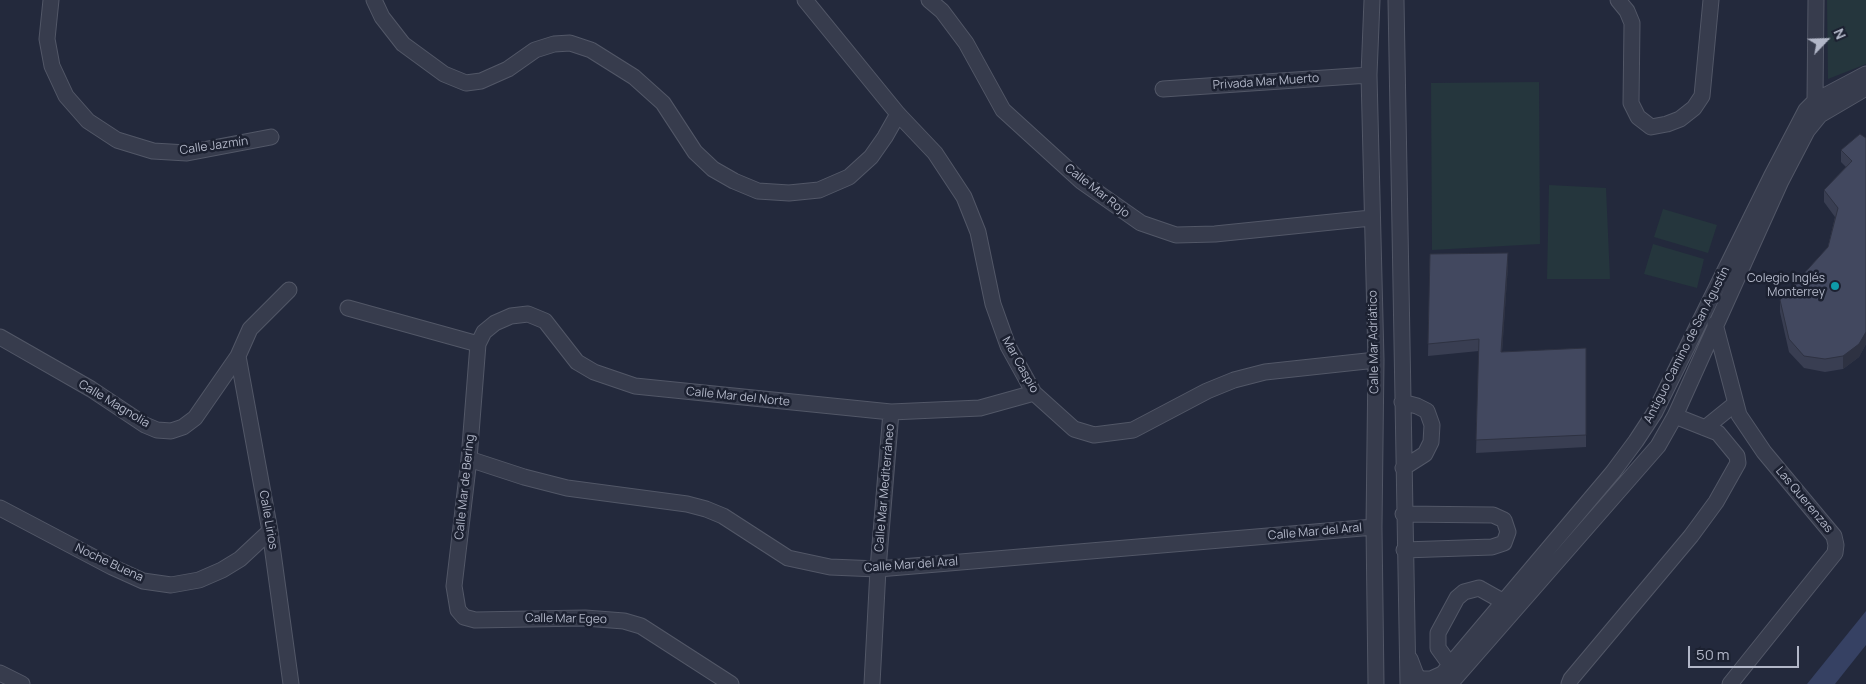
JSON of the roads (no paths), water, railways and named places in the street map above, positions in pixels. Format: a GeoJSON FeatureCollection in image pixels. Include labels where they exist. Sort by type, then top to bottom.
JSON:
{"type":"FeatureCollection","features":[{"type":"Feature","properties":{"kind":"street","name":"Calle Jazmín"},"geometry":{"type":"LineString","coordinates":[[50,0],[47,39],[52,66],[66,96],[88,121],[117,140],[153,151],[187,153],[271,137]]}},
{"type":"Feature","properties":{"kind":"street"},"geometry":{"type":"LineString","coordinates":[[374,0],[382,17],[403,44],[444,74],[466,83],[481,81],[508,69],[535,50],[554,44],[570,43],[591,50],[634,77],[663,103],[695,152],[713,169],[734,181],[758,191],[789,193],[819,190],[849,177],[871,157],[886,137],[898,114]]}},
{"type":"Feature","properties":{"kind":"street","name":"Mar Caspio"},"geometry":{"type":"LineString","coordinates":[[805,0],[898,114],[935,153],[964,197],[978,232],[993,304],[1008,346],[1034,393],[1074,429],[1094,435],[1133,430],[1207,391],[1234,380],[1265,372],[1376,360]]}},
{"type":"Feature","properties":{"kind":"street","name":"Calle Mar Rojo"},"geometry":{"type":"LineString","coordinates":[[929,0],[942,11],[966,43],[1003,110],[1081,181],[1141,223],[1176,235],[1196,235],[1371,218]]}},
{"type":"Feature","properties":{"kind":"street","name":"Calle Mar Adriático"},"geometry":{"type":"LineString","coordinates":[[1372,0],[1369,75],[1371,218],[1376,360],[1374,527],[1376,684]]}},
{"type":"Feature","properties":{"kind":"street"},"geometry":{"type":"LineString","coordinates":[[1396,0],[1403,514],[1408,684]]}},
{"type":"Feature","properties":{"kind":"street"},"geometry":{"type":"LineString","coordinates":[[1618,0],[1627,11],[1632,23],[1631,103],[1638,117],[1651,127],[1680,119],[1694,108],[1702,96],[1711,0]]}},
{"type":"Feature","properties":{"kind":"street"},"geometry":{"type":"LineString","coordinates":[[1816,0],[1818,108]]}},
{"type":"Feature","properties":{"kind":"street","name":"Antiguo Camino de San Agustín"},"geometry":{"type":"LineString","coordinates":[[1444,677],[1613,472],[1655,412],[1776,179],[1807,131],[1818,108],[1866,74]]}},
{"type":"Feature","properties":{"kind":"street","name":"Privada Mar Muerto"},"geometry":{"type":"LineString","coordinates":[[1163,89],[1369,75]]}},
{"type":"Feature","properties":{"kind":"street","name":"Antiguo Camino de San Agustín"},"geometry":{"type":"LineString","coordinates":[[1818,108],[1866,88]]}},
{"type":"Feature","properties":{"kind":"street","name":"Antiguo Camino de San Agustín"},"geometry":{"type":"LineString","coordinates":[[1444,677],[1648,458],[1675,416],[1716,324],[1776,179]]}},
{"type":"Feature","properties":{"kind":"street","name":"Calle Magnolia"},"geometry":{"type":"LineString","coordinates":[[0,337],[91,390],[145,425],[157,430],[171,431],[184,427],[195,418],[238,356],[250,329],[288,290]]}},
{"type":"Feature","properties":{"kind":"street"},"geometry":{"type":"LineString","coordinates":[[348,308],[478,344]]}},
{"type":"Feature","properties":{"kind":"street","name":"Calle Mar del Norte"},"geometry":{"type":"LineString","coordinates":[[478,344],[484,332],[495,322],[511,316],[528,314],[545,321],[577,362],[594,372],[635,386],[891,412],[980,408],[1034,393]]}},
{"type":"Feature","properties":{"kind":"street","name":"Las Querenzas"},"geometry":{"type":"LineString","coordinates":[[1716,324],[1739,415],[1764,452],[1834,536],[1836,545],[1835,554],[1730,684]]}},
{"type":"Feature","properties":{"kind":"street","name":"Calle Mar de Bering"},"geometry":{"type":"LineString","coordinates":[[474,620],[464,617],[458,610],[454,586],[469,459],[478,344]]}},
{"type":"Feature","properties":{"kind":"street","name":"Calle Lirios"},"geometry":{"type":"LineString","coordinates":[[238,356],[270,531],[291,684]]}},
{"type":"Feature","properties":{"kind":"street"},"geometry":{"type":"LineString","coordinates":[[1402,402],[1427,411],[1432,425],[1432,442],[1425,454],[1403,468]]}},
{"type":"Feature","properties":{"kind":"street"},"geometry":{"type":"LineString","coordinates":[[1705,428],[1736,403]]}},
{"type":"Feature","properties":{"kind":"street","name":"Calle Mar Mediterráneo"},"geometry":{"type":"LineString","coordinates":[[872,684],[878,569],[891,412]]}},
{"type":"Feature","properties":{"kind":"street"},"geometry":{"type":"LineString","coordinates":[[1569,684],[1570,678],[1691,536],[1716,502],[1738,463],[1737,456],[1718,433],[1675,416]]}},
{"type":"Feature","properties":{"kind":"street","name":"Calle Mar del Aral"},"geometry":{"type":"LineString","coordinates":[[469,459],[524,477],[567,488],[687,504],[706,509],[723,516],[788,558],[804,563],[830,567],[878,569],[1374,527]]}},
{"type":"Feature","properties":{"kind":"street","name":"Noche Buena"},"geometry":{"type":"LineString","coordinates":[[0,508],[112,567],[143,580],[171,585],[199,580],[222,570],[240,558],[270,531]]}},
{"type":"Feature","properties":{"kind":"street"},"geometry":{"type":"LineString","coordinates":[[1403,514],[1493,515],[1504,520],[1508,532],[1504,543],[1492,547],[1404,550]]}},
{"type":"Feature","properties":{"kind":"street"},"geometry":{"type":"LineString","coordinates":[[1398,684],[1397,595],[1404,567]]}},
{"type":"Feature","properties":{"kind":"street"},"geometry":{"type":"LineString","coordinates":[[1406,648],[1416,675],[1426,679],[1444,677],[1442,656],[1437,642],[1438,633],[1451,606],[1464,592],[1475,588],[1492,594],[1504,602]]}},
{"type":"Feature","properties":{"kind":"street","name":"Calle Mar Egeo"},"geometry":{"type":"LineString","coordinates":[[474,620],[585,618],[624,621],[641,626],[730,684]]}},
{"type":"Feature","properties":{"kind":"street"},"geometry":{"type":"LineString","coordinates":[[0,672],[22,684]]}},
{"type":"Feature","properties":{"kind":"water"},"geometry":{"type":"Polygon","coordinates":[[[1866,611],[1866,645],[1835,684],[1807,684],[1866,611]]]}},
{"type":"Feature","properties":{"kind":"place","name":"Colegio Inglés Monterrey"},"geometry":{"type":"Point","coordinates":[1835,286]}}]}
